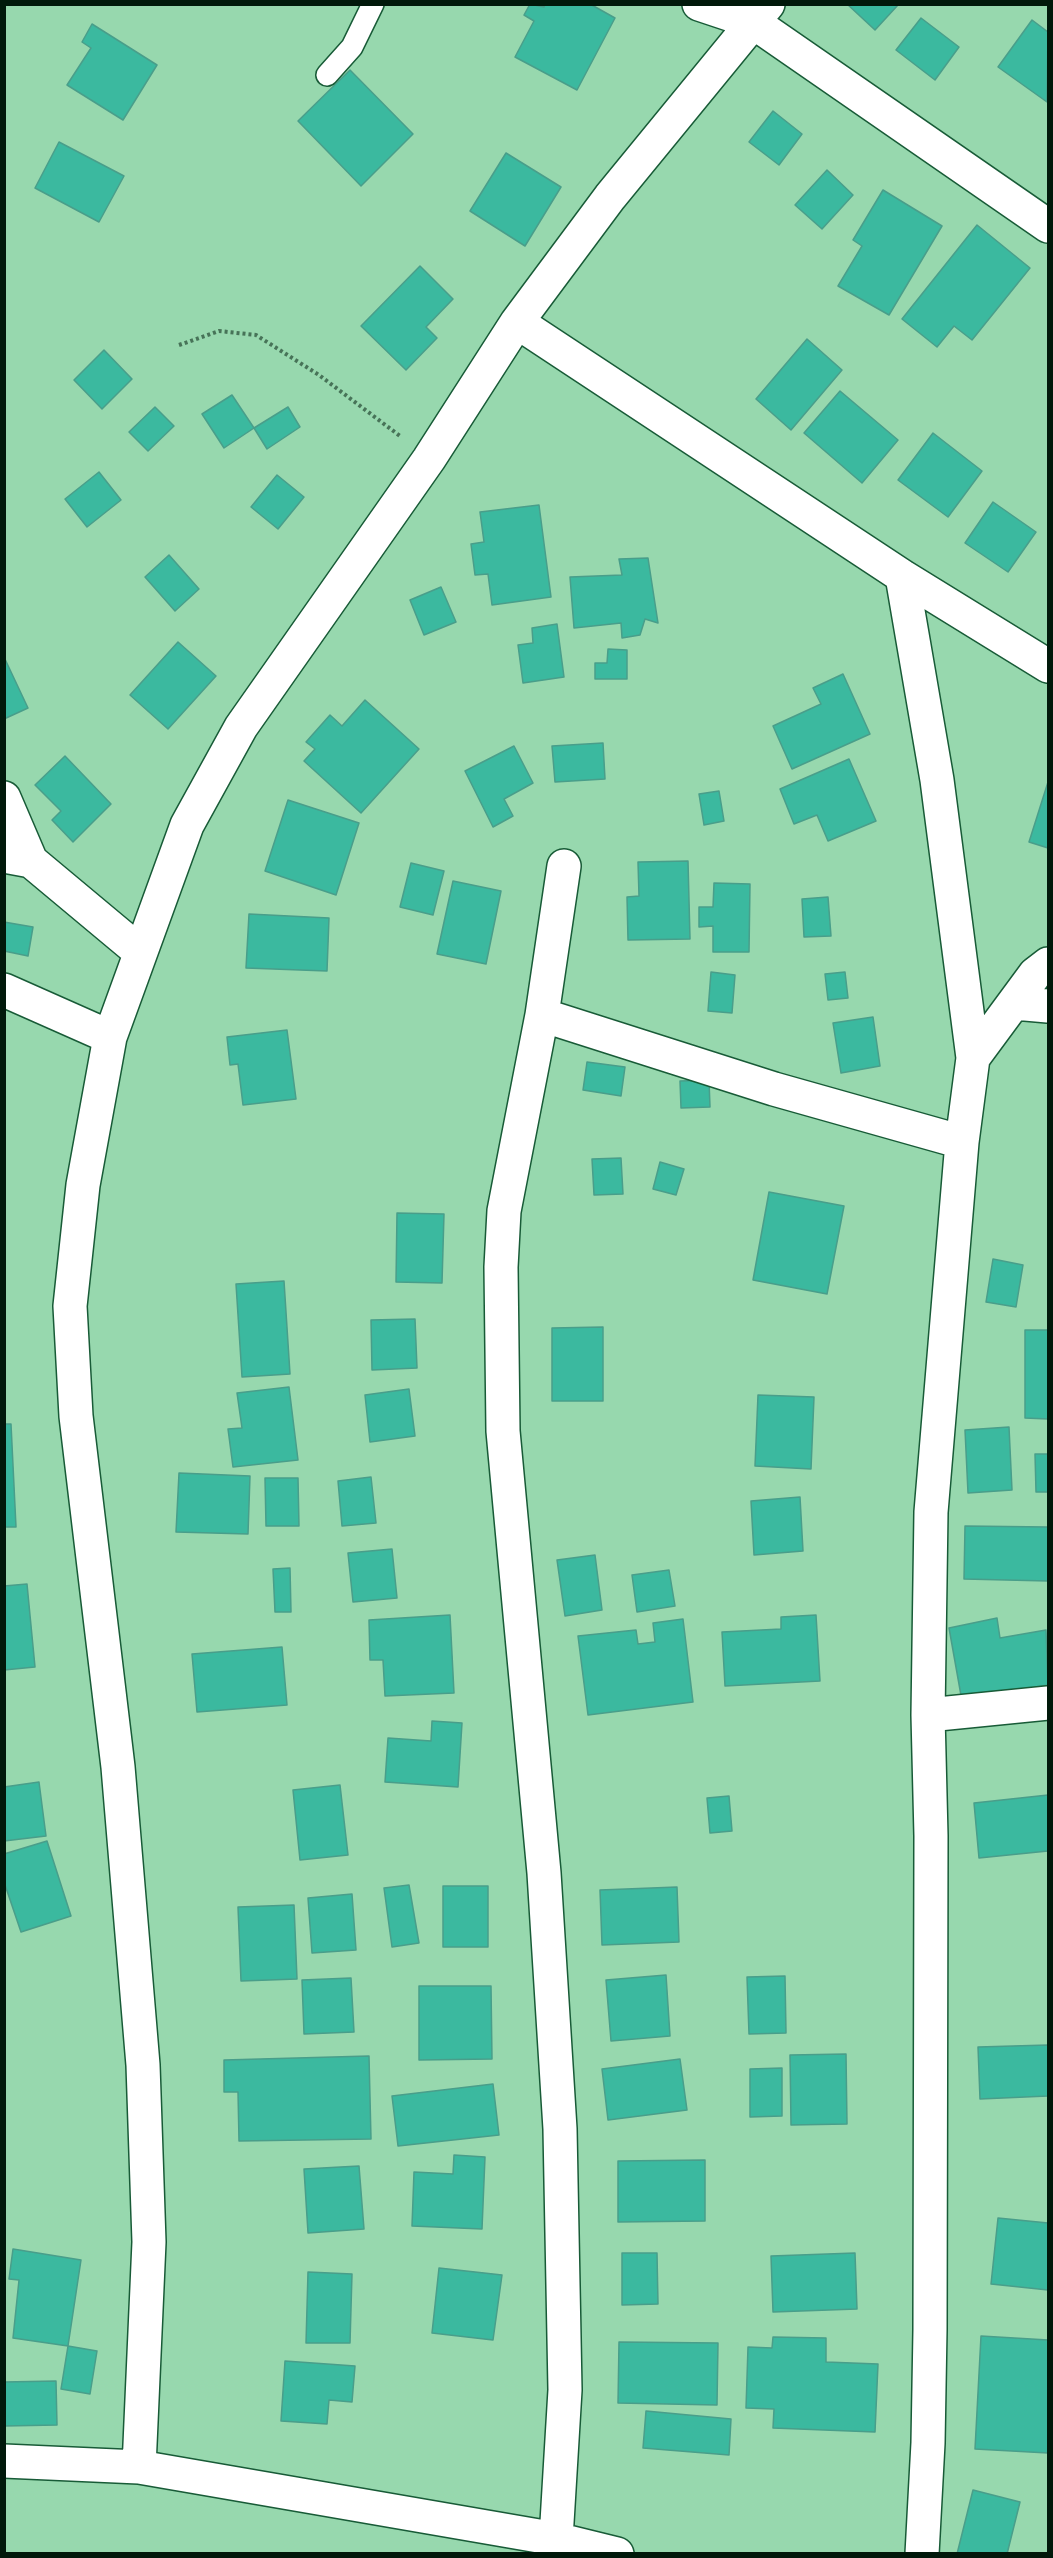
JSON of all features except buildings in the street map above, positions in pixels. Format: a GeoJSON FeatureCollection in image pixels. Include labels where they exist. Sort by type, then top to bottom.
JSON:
{"type":"FeatureCollection","features":[{"type":"Feature","properties":{"kind":"street"},"geometry":{"type":"LineString","coordinates":[[699,4],[760,13],[1048,226]]}},
{"type":"Feature","properties":{"kind":"street"},"geometry":{"type":"LineString","coordinates":[[139,2467],[149,2242],[143,2065],[118,1767],[76,1416],[70,1306],[83,1185],[110,1037],[187,825],[241,727],[429,459],[517,322],[610,197],[760,13]]}},
{"type":"Feature","properties":{"kind":"street"},"geometry":{"type":"LineString","coordinates":[[517,322],[902,576],[1048,666]]}},
{"type":"Feature","properties":{"kind":"street"},"geometry":{"type":"LineString","coordinates":[[902,576],[937,780],[973,1058],[962,1142],[931,1512],[928,1715],[931,1836],[930,2330],[928,2443],[922,2553]]}},
{"type":"Feature","properties":{"kind":"street"},"geometry":{"type":"LineString","coordinates":[[4,798],[18,859],[140,952]]}},
{"type":"Feature","properties":{"kind":"street"},"geometry":{"type":"LineString","coordinates":[[553,2546],[565,2390],[560,2128],[544,1874],[503,1431],[501,1267],[504,1211],[542,1014],[564,866]]}},
{"type":"Feature","properties":{"kind":"street"},"geometry":{"type":"LineString","coordinates":[[973,1058],[1035,974],[1048,964]]}},
{"type":"Feature","properties":{"kind":"street"},"geometry":{"type":"LineString","coordinates":[[4,990],[110,1037]]}},
{"type":"Feature","properties":{"kind":"street"},"geometry":{"type":"LineString","coordinates":[[1014,1003],[1048,1006]]}},
{"type":"Feature","properties":{"kind":"street"},"geometry":{"type":"LineString","coordinates":[[542,1014],[774,1089],[962,1142]]}},
{"type":"Feature","properties":{"kind":"street"},"geometry":{"type":"LineString","coordinates":[[928,1715],[1048,1703]]}},
{"type":"Feature","properties":{"kind":"street"},"geometry":{"type":"LineString","coordinates":[[4,2461],[139,2467],[553,2546],[617,2553]]}},
{"type":"Feature","properties":{"kind":"lane"},"geometry":{"type":"LineString","coordinates":[[327,75],[352,47],[373,4]]}},
{"type":"Feature","properties":{"kind":"path"},"geometry":{"type":"LineString","coordinates":[[179,345],[219,331],[256,335],[319,375],[429,459]]}}]}
